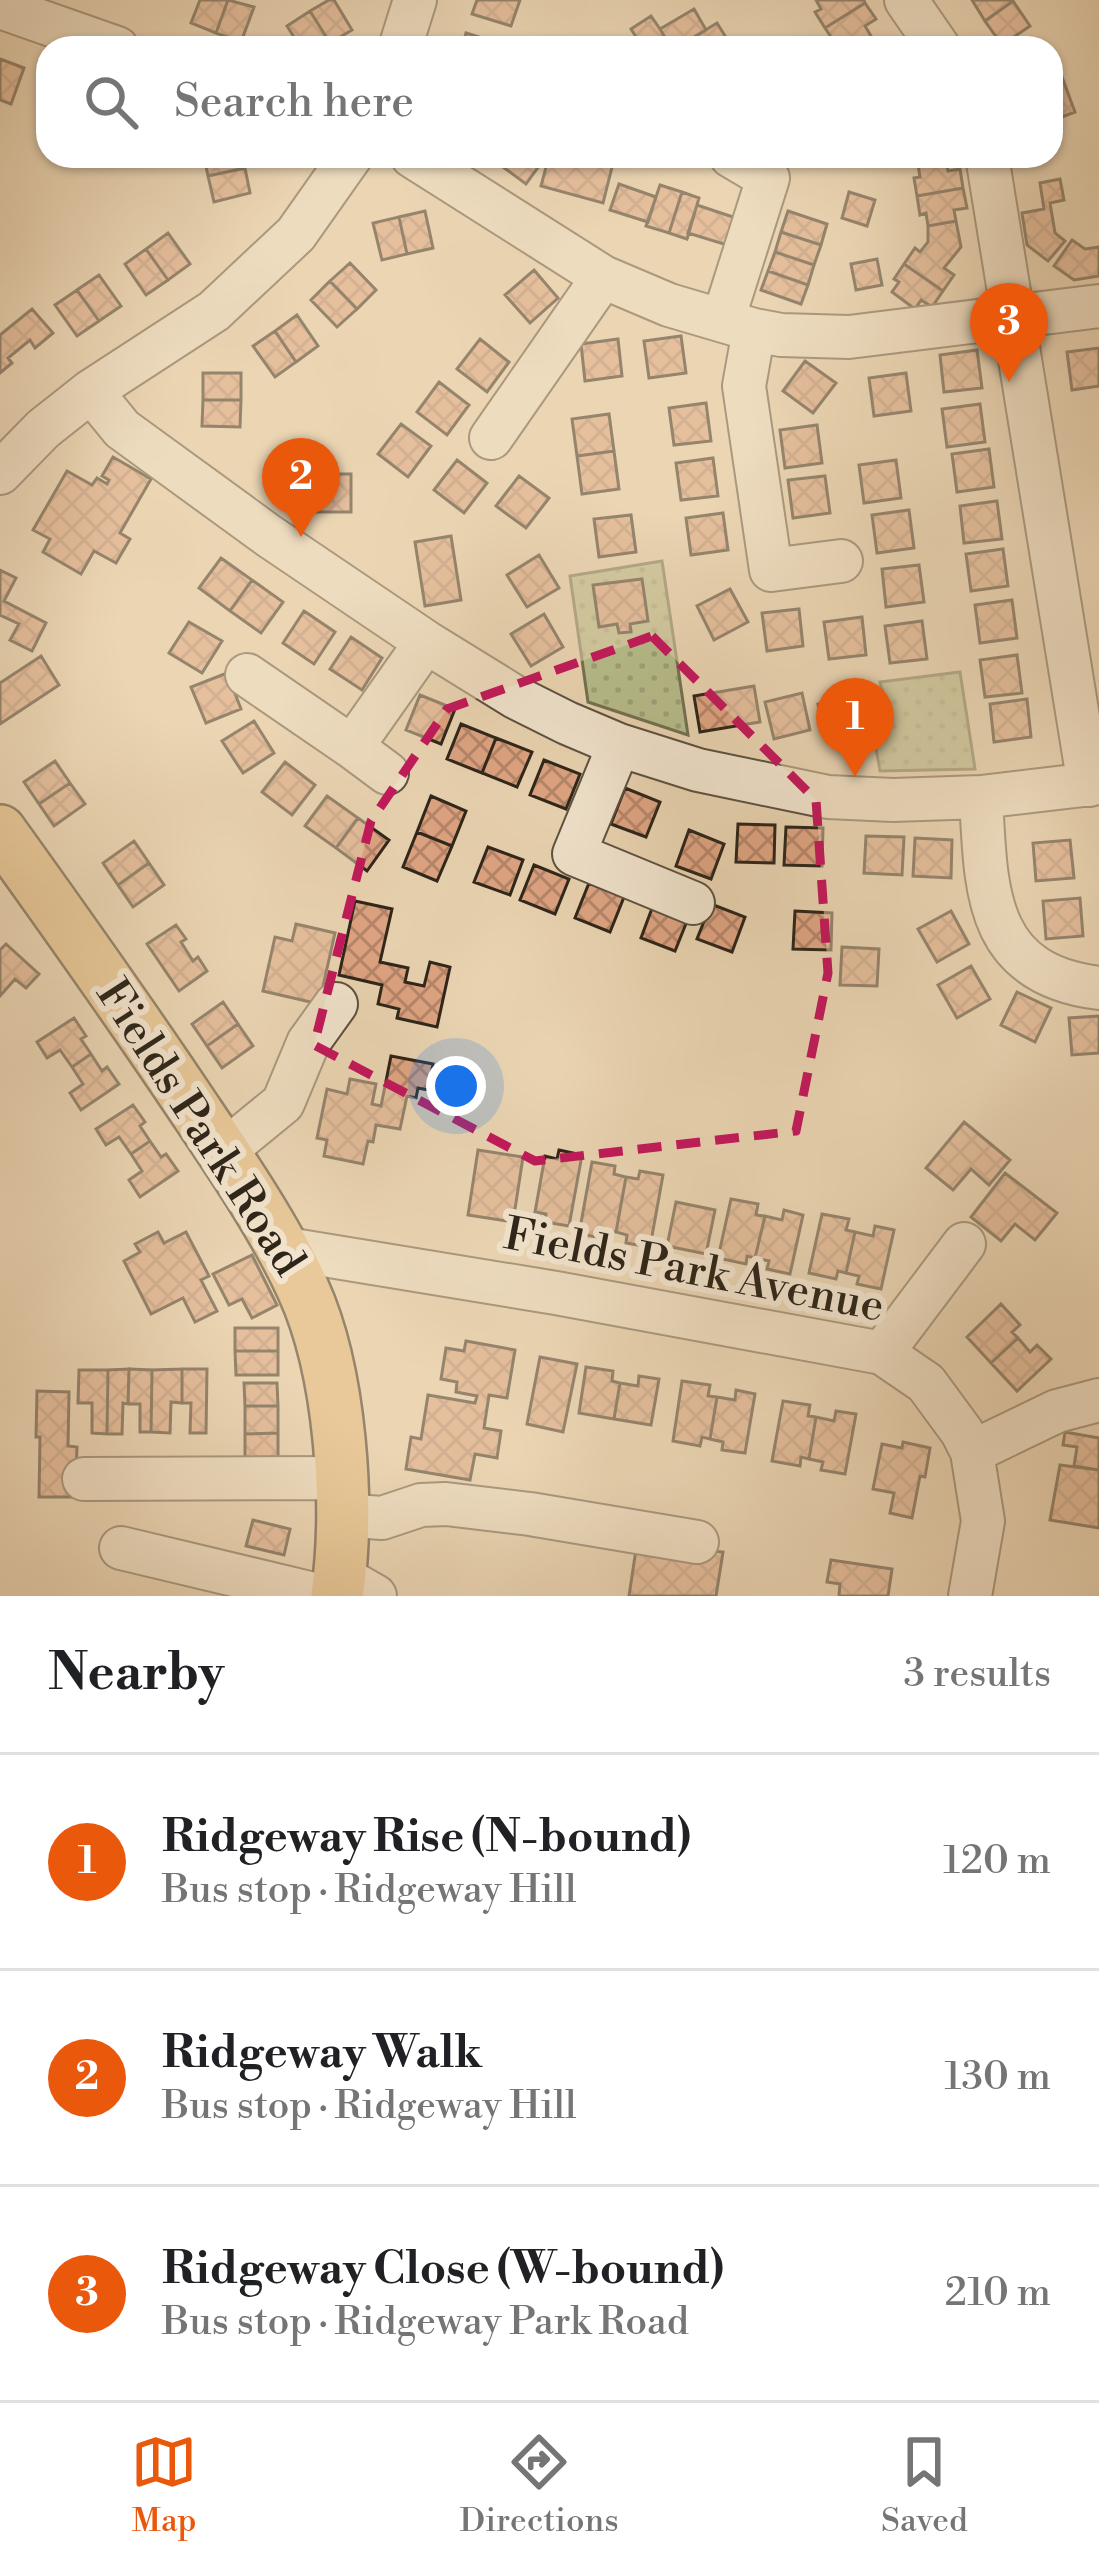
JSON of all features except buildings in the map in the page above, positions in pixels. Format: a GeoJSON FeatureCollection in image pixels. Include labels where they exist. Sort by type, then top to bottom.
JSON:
{"type":"FeatureCollection","features":[{"type":"Feature","properties":{"kind":"main road","name":"Fields Park Road"},"geometry":{"type":"LineString","coordinates":[[0,831],[224,1152],[304,1292],[337,1414],[343,1591]]}},
{"type":"Feature","properties":{"kind":"street"},"geometry":{"type":"LineString","coordinates":[[404,36],[416,0]]}},
{"type":"Feature","properties":{"kind":"street"},"geometry":{"type":"LineString","coordinates":[[906,0],[931,36]]}},
{"type":"Feature","properties":{"kind":"street"},"geometry":{"type":"LineString","coordinates":[[0,7],[83,36]]}},
{"type":"Feature","properties":{"kind":"street"},"geometry":{"type":"LineString","coordinates":[[0,472],[91,391],[214,311],[296,234],[343,168]]}},
{"type":"Feature","properties":{"kind":"street"},"geometry":{"type":"LineString","coordinates":[[431,168],[603,277],[669,304],[781,334],[850,337],[1099,306]]}},
{"type":"Feature","properties":{"kind":"street"},"geometry":{"type":"LineString","coordinates":[[751,168],[768,178],[739,325],[771,570],[841,561]]}},
{"type":"Feature","properties":{"kind":"street"},"geometry":{"type":"LineString","coordinates":[[91,391],[122,429],[426,642],[515,697],[620,745],[698,770],[829,797],[981,796],[1094,784],[989,168]]}},
{"type":"Feature","properties":{"kind":"street"},"geometry":{"type":"LineString","coordinates":[[491,438],[603,277]]}},
{"type":"Feature","properties":{"kind":"street"},"geometry":{"type":"LineString","coordinates":[[352,747],[426,642]]}},
{"type":"Feature","properties":{"kind":"street"},"geometry":{"type":"LineString","coordinates":[[247,675],[387,773]]}},
{"type":"Feature","properties":{"kind":"street"},"geometry":{"type":"LineString","coordinates":[[620,745],[574,854],[693,902]]}},
{"type":"Feature","properties":{"kind":"street"},"geometry":{"type":"LineString","coordinates":[[981,796],[986,884],[1000,924],[1024,962],[1067,984],[1099,988]]}},
{"type":"Feature","properties":{"kind":"street"},"geometry":{"type":"LineString","coordinates":[[224,1152],[283,1103],[308,1043],[336,1004]]}},
{"type":"Feature","properties":{"kind":"street"},"geometry":{"type":"LineString","coordinates":[[882,1353],[964,1244]]}},
{"type":"Feature","properties":{"kind":"street","name":"Fields Park Avenue"},"geometry":{"type":"LineString","coordinates":[[281,1248],[882,1353],[926,1383],[972,1452],[983,1520],[970,1596]]}},
{"type":"Feature","properties":{"kind":"street"},"geometry":{"type":"LineString","coordinates":[[972,1452],[1058,1411],[1099,1400]]}},
{"type":"Feature","properties":{"kind":"street"},"geometry":{"type":"LineString","coordinates":[[84,1479],[341,1497],[382,1518],[422,1505],[446,1504],[698,1542]]}},
{"type":"Feature","properties":{"kind":"street"},"geometry":{"type":"LineString","coordinates":[[121,1548],[343,1591]]}},
{"type":"Feature","properties":{"kind":"highlighted area"},"geometry":{"type":"Polygon","coordinates":[[[652,636],[816,800],[828,973],[796,1131],[535,1161],[314,1045],[371,821],[447,709],[652,636]]]}},
{"type":"Feature","properties":{"kind":"green space"},"geometry":{"type":"Polygon","coordinates":[[[662,561],[688,735],[588,702],[570,576],[662,561]]]}},
{"type":"Feature","properties":{"kind":"green space"},"geometry":{"type":"Polygon","coordinates":[[[960,672],[975,769],[880,771],[872,726],[885,708],[880,682],[960,672]]]}},
{"type":"Feature","properties":{"kind":"place","name":"Ridgeway Close (W-bound)"},"geometry":{"type":"Point","coordinates":[1009,382]}},
{"type":"Feature","properties":{"kind":"place","name":"Ridgeway Walk"},"geometry":{"type":"Point","coordinates":[301,537]}},
{"type":"Feature","properties":{"kind":"place","name":"Ridgeway Rise (N-bound)"},"geometry":{"type":"Point","coordinates":[855,777]}}]}
